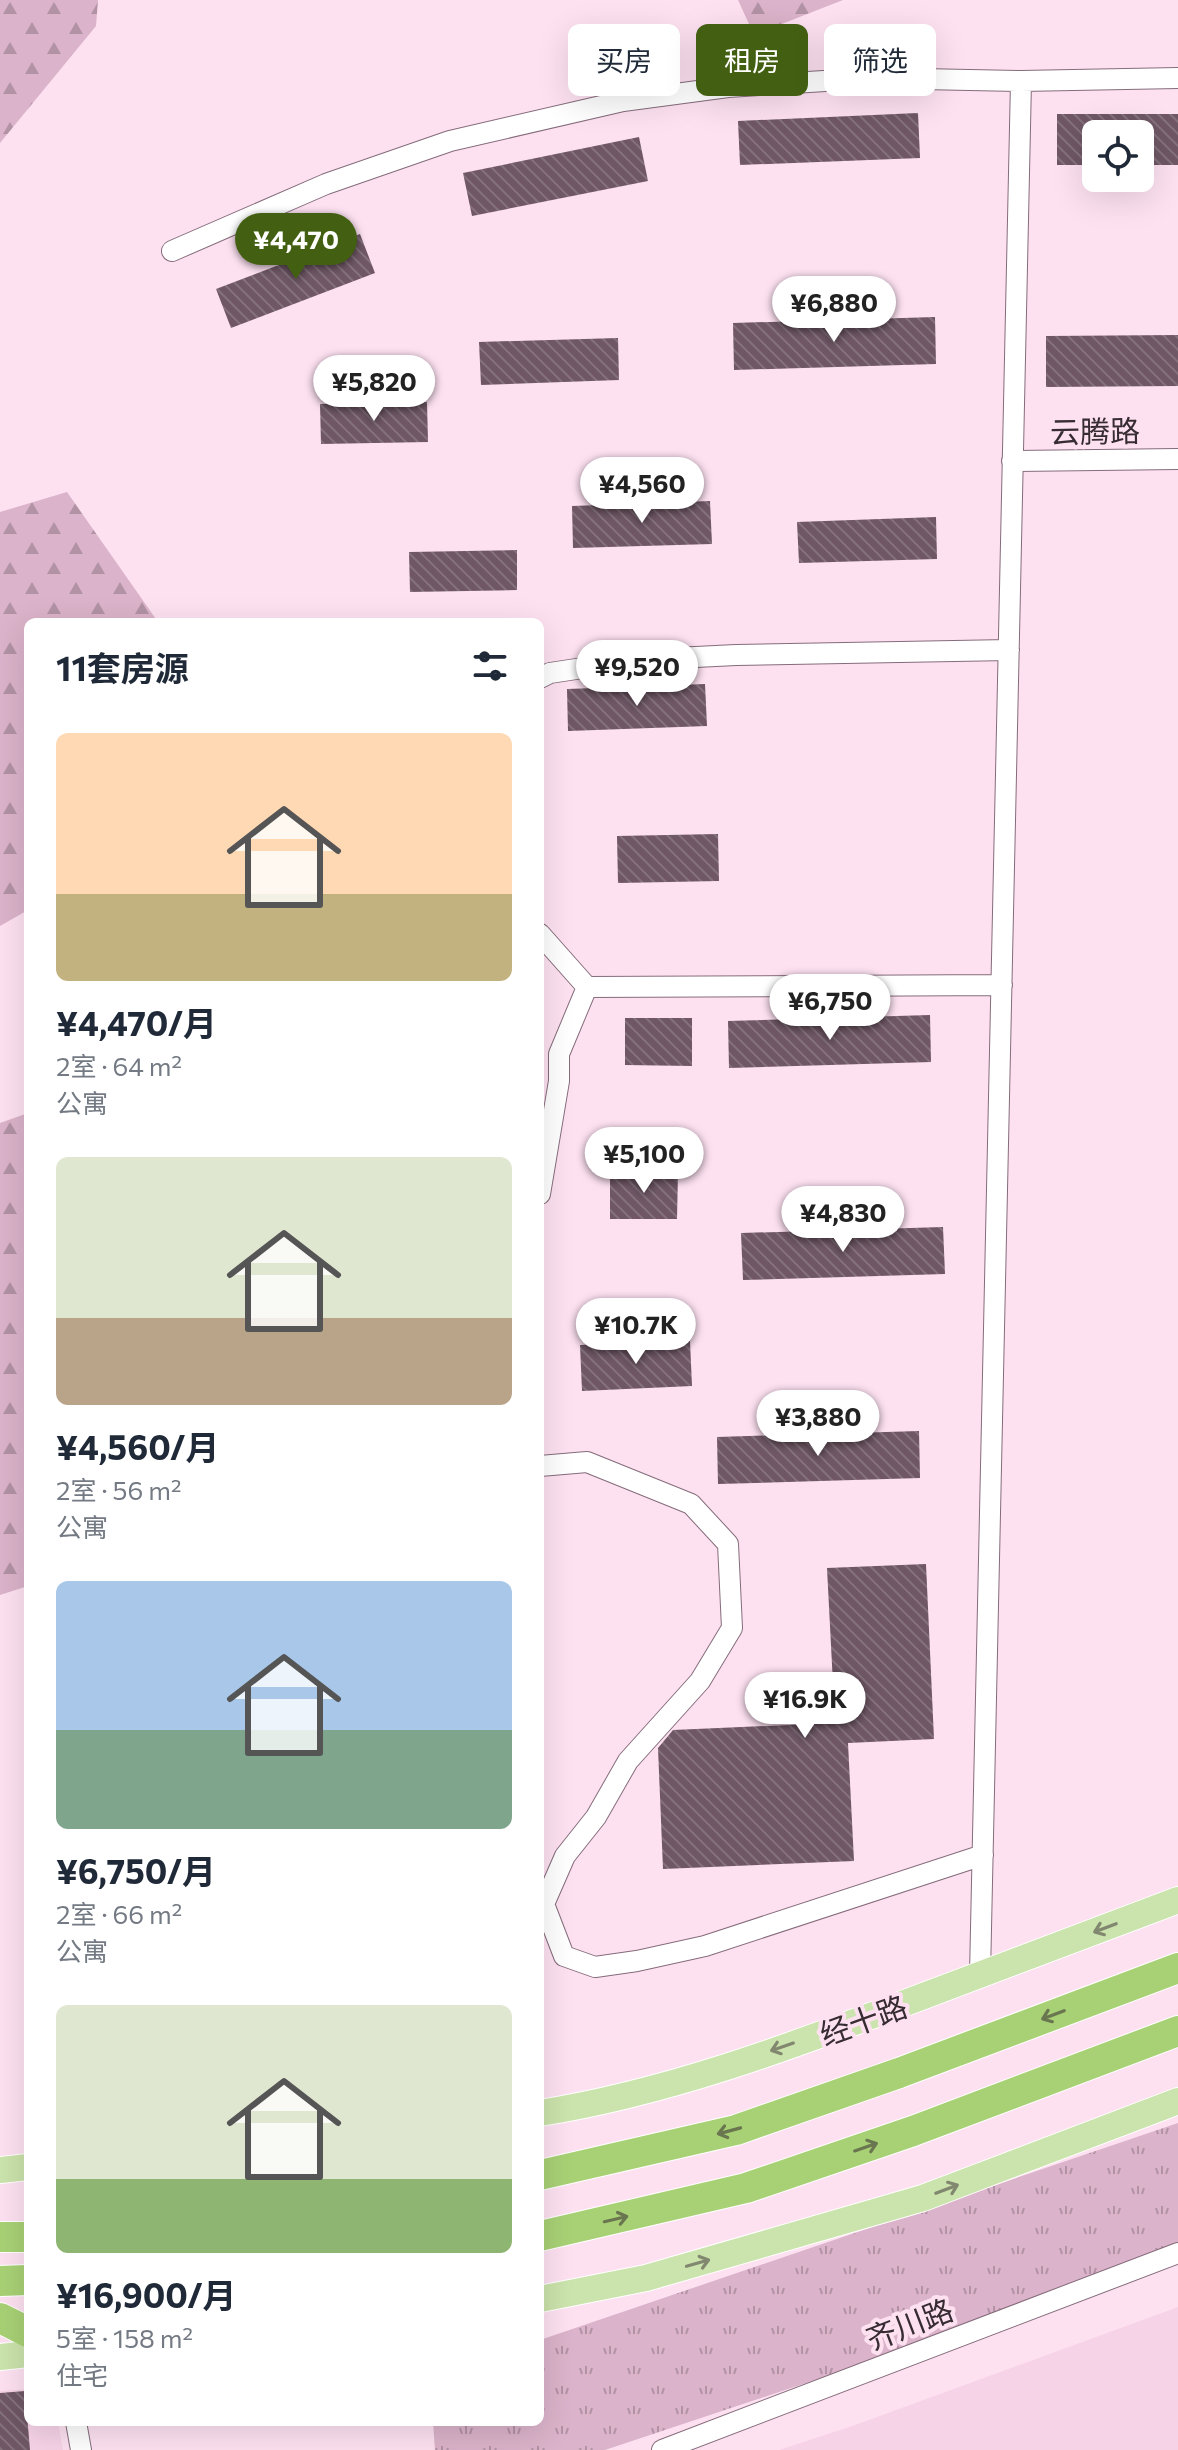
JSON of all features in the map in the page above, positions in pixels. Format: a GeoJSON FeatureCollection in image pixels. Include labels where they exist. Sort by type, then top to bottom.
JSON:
{"type":"FeatureCollection","features":[{"type":"Feature","properties":{"kind":"highway","name":"经十路"},"geometry":{"type":"LineString","coordinates":[[544,2174],[736,2130],[899,2073],[1178,1968]]}},
{"type":"Feature","properties":{"kind":"highway"},"geometry":{"type":"LineString","coordinates":[[544,2235],[746,2188],[913,2131],[1178,2031]]}},
{"type":"Feature","properties":{"kind":"highway"},"geometry":{"type":"LineString","coordinates":[[0,2237],[24,2237]]}},
{"type":"Feature","properties":{"kind":"highway"},"geometry":{"type":"LineString","coordinates":[[0,2281],[24,2280]]}},
{"type":"Feature","properties":{"kind":"highway"},"geometry":{"type":"LineString","coordinates":[[0,2318],[24,2330]]}},
{"type":"Feature","properties":{"kind":"main road","name":"经十路"},"geometry":{"type":"LineString","coordinates":[[544,2112],[705,2074],[832,2031],[1178,1900]]}},
{"type":"Feature","properties":{"kind":"main road"},"geometry":{"type":"LineString","coordinates":[[544,2298],[646,2278],[923,2198],[1178,2101]]}},
{"type":"Feature","properties":{"kind":"main road"},"geometry":{"type":"LineString","coordinates":[[0,2170],[24,2167]]}},
{"type":"Feature","properties":{"kind":"main road"},"geometry":{"type":"LineString","coordinates":[[0,2357],[24,2354]]}},
{"type":"Feature","properties":{"kind":"street"},"geometry":{"type":"LineString","coordinates":[[172,251],[326,184],[450,141],[623,101],[728,87],[873,78],[1021,81],[1178,78]]}},
{"type":"Feature","properties":{"kind":"street"},"geometry":{"type":"LineString","coordinates":[[980,1975],[1021,81]]}},
{"type":"Feature","properties":{"kind":"street","name":"云腾路"},"geometry":{"type":"LineString","coordinates":[[1012,461],[1178,459]]}},
{"type":"Feature","properties":{"kind":"street"},"geometry":{"type":"LineString","coordinates":[[544,676],[635,660],[1009,650]]}},
{"type":"Feature","properties":{"kind":"street"},"geometry":{"type":"LineString","coordinates":[[544,939],[587,987],[1002,985]]}},
{"type":"Feature","properties":{"kind":"street"},"geometry":{"type":"LineString","coordinates":[[544,1170],[559,1081],[559,1054],[587,987]]}},
{"type":"Feature","properties":{"kind":"street"},"geometry":{"type":"LineString","coordinates":[[544,1466],[587,1462],[691,1504],[728,1544],[731,1580],[732,1628],[700,1681],[628,1761],[596,1817],[565,1856],[544,1904],[564,1956],[595,1967],[705,1946],[983,1855]]}},
{"type":"Feature","properties":{"kind":"street","name":"齐川路"},"geometry":{"type":"LineString","coordinates":[[662,2450],[1178,2253]]}},
{"type":"Feature","properties":{"kind":"street"},"geometry":{"type":"LineString","coordinates":[[77,2426],[81,2450]]}},
{"type":"Feature","properties":{"kind":"shaded area"},"geometry":{"type":"Polygon","coordinates":[[[1178,2307],[1178,2450],[779,2450],[855,2425],[1178,2307]]]}},
{"type":"Feature","properties":{"kind":"shaded area"},"geometry":{"type":"Polygon","coordinates":[[[24,2389],[24,2426],[59,2426],[63,2450],[0,2450],[0,2391],[24,2389]]]}},
{"type":"Feature","properties":{"kind":"green space"},"geometry":{"type":"Polygon","coordinates":[[[0,0],[98,0],[96,26],[0,143],[0,0]]]}},
{"type":"Feature","properties":{"kind":"green space"},"geometry":{"type":"Polygon","coordinates":[[[738,0],[843,0],[782,24],[749,24],[738,0]]]}},
{"type":"Feature","properties":{"kind":"green space"},"geometry":{"type":"Polygon","coordinates":[[[67,492],[155,618],[24,618],[24,912],[0,926],[0,512],[67,492]]]}},
{"type":"Feature","properties":{"kind":"green space"},"geometry":{"type":"Polygon","coordinates":[[[24,1114],[24,1587],[0,1595],[0,1123],[24,1114]]]}},
{"type":"Feature","properties":{"kind":"green space"},"geometry":{"type":"Polygon","coordinates":[[[1178,2123],[1178,2259],[605,2450],[435,2450],[433,2426],[544,2426],[544,2339],[1178,2123]]]}},
{"type":"Feature","properties":{"kind":"building"},"geometry":{"type":"Polygon","coordinates":[[[918,113],[920,158],[740,165],[738,121],[918,113]]]}},
{"type":"Feature","properties":{"kind":"building"},"geometry":{"type":"Polygon","coordinates":[[[1057,114],[1178,114],[1178,165],[1154,165],[1154,120],[1082,120],[1082,165],[1057,165],[1057,114]]]}},
{"type":"Feature","properties":{"kind":"building"},"geometry":{"type":"Polygon","coordinates":[[[639,137],[648,181],[472,216],[463,173],[639,137]]]}},
{"type":"Feature","properties":{"kind":"building"},"geometry":{"type":"Polygon","coordinates":[[[360,234],[375,273],[231,328],[216,289],[360,234]]]}},
{"type":"Feature","properties":{"kind":"building"},"geometry":{"type":"Polygon","coordinates":[[[935,317],[936,364],[734,370],[733,323],[935,317]]]}},
{"type":"Feature","properties":{"kind":"building"},"geometry":{"type":"Polygon","coordinates":[[[1178,335],[1178,386],[1046,387],[1046,336],[1178,335]]]}},
{"type":"Feature","properties":{"kind":"building"},"geometry":{"type":"Polygon","coordinates":[[[618,338],[619,380],[481,385],[479,342],[618,338]]]}},
{"type":"Feature","properties":{"kind":"building"},"geometry":{"type":"Polygon","coordinates":[[[427,402],[428,442],[321,444],[320,404],[427,402]]]}},
{"type":"Feature","properties":{"kind":"building"},"geometry":{"type":"Polygon","coordinates":[[[710,501],[712,544],[573,548],[572,506],[710,501]]]}},
{"type":"Feature","properties":{"kind":"building"},"geometry":{"type":"Polygon","coordinates":[[[936,517],[937,559],[799,563],[797,522],[936,517]]]}},
{"type":"Feature","properties":{"kind":"building"},"geometry":{"type":"Polygon","coordinates":[[[517,550],[517,590],[410,592],[409,552],[517,550]]]}},
{"type":"Feature","properties":{"kind":"building"},"geometry":{"type":"Polygon","coordinates":[[[705,684],[707,726],[568,731],[567,689],[705,684]]]}},
{"type":"Feature","properties":{"kind":"building"},"geometry":{"type":"Polygon","coordinates":[[[718,834],[719,881],[618,883],[617,836],[718,834]]]}},
{"type":"Feature","properties":{"kind":"building"},"geometry":{"type":"Polygon","coordinates":[[[930,1015],[931,1062],[729,1068],[728,1021],[930,1015]]]}},
{"type":"Feature","properties":{"kind":"building"},"geometry":{"type":"Polygon","coordinates":[[[625,1018],[692,1018],[692,1066],[625,1065],[625,1018]]]}},
{"type":"Feature","properties":{"kind":"building"},"geometry":{"type":"Polygon","coordinates":[[[610,1172],[678,1172],[677,1219],[610,1219],[610,1172]]]}},
{"type":"Feature","properties":{"kind":"building"},"geometry":{"type":"Polygon","coordinates":[[[943,1227],[945,1274],[743,1280],[741,1233],[943,1227]]]}},
{"type":"Feature","properties":{"kind":"building"},"geometry":{"type":"Polygon","coordinates":[[[690,1341],[692,1386],[582,1391],[580,1345],[690,1341]]]}},
{"type":"Feature","properties":{"kind":"building"},"geometry":{"type":"Polygon","coordinates":[[[919,1431],[920,1478],[718,1484],[717,1437],[919,1431]]]}},
{"type":"Feature","properties":{"kind":"building"},"geometry":{"type":"Polygon","coordinates":[[[926,1564],[934,1739],[848,1743],[854,1861],[663,1869],[658,1748],[673,1730],[835,1723],[827,1568],[926,1564]]]}},
{"type":"Feature","properties":{"kind":"building"},"geometry":{"type":"Polygon","coordinates":[[[24,2391],[24,2426],[28,2426],[30,2450],[0,2450],[0,2393],[24,2391]]]}}]}
